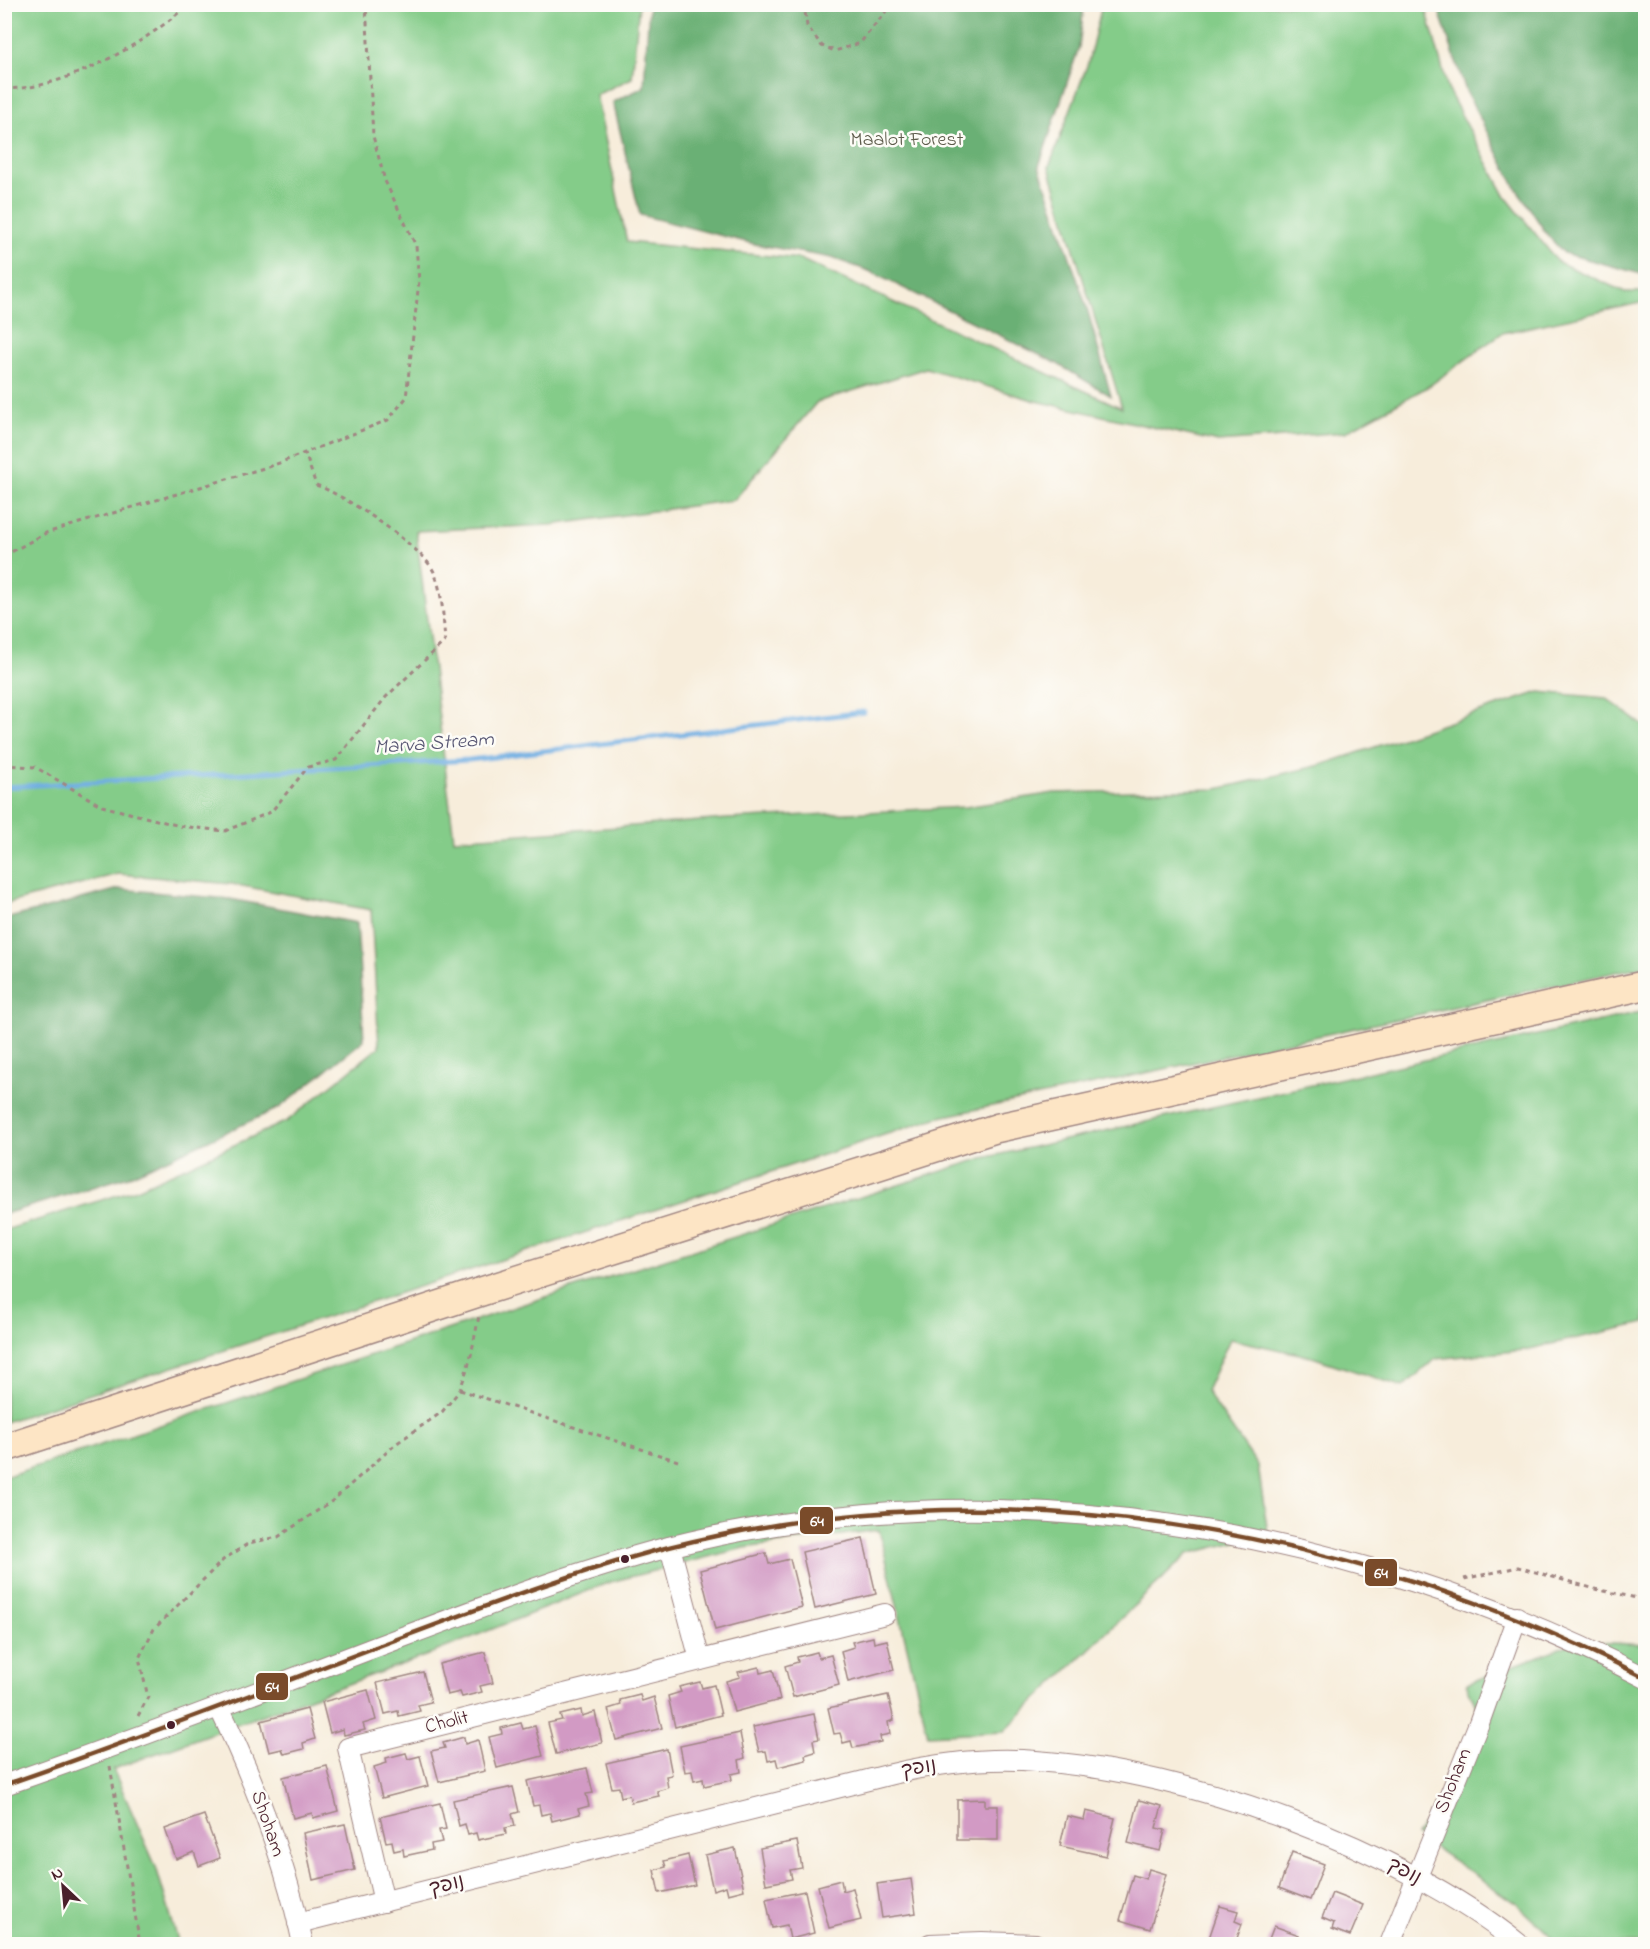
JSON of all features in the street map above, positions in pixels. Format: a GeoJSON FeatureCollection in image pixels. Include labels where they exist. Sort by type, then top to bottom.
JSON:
{"type":"FeatureCollection","features":[{"type":"Feature","properties":{"kind":"main road"},"geometry":{"type":"LineString","coordinates":[[4,1448],[483,1290],[997,1128],[1646,985]]}},
{"type":"Feature","properties":{"kind":"street"},"geometry":{"type":"LineString","coordinates":[[4,1785],[107,1749],[502,1599],[587,1570],[670,1547],[792,1522],[873,1513],[966,1511],[1061,1515],[1190,1528],[1287,1546],[1363,1565],[1440,1589],[1517,1617],[1646,1678]]}},
{"type":"Feature","properties":{"kind":"street"},"geometry":{"type":"LineString","coordinates":[[670,1547],[700,1660]]}},
{"type":"Feature","properties":{"kind":"street","name":"Cholit"},"geometry":{"type":"LineString","coordinates":[[384,1902],[348,1748],[885,1614]]}},
{"type":"Feature","properties":{"kind":"street","name":"Shoham"},"geometry":{"type":"LineString","coordinates":[[1390,1944],[1479,1724],[1517,1617]]}},
{"type":"Feature","properties":{"kind":"street","name":"Shoham"},"geometry":{"type":"LineString","coordinates":[[219,1707],[246,1763],[267,1822],[303,1944]]}},
{"type":"Feature","properties":{"kind":"street","name":"נופך"},"geometry":{"type":"LineString","coordinates":[[298,1923],[892,1774],[939,1765],[986,1760],[1034,1761],[1083,1766],[1197,1791],[1311,1830],[1416,1877],[1519,1944]]}},
{"type":"Feature","properties":{"kind":"street"},"geometry":{"type":"LineString","coordinates":[[930,1944],[982,1942],[1035,1944]]}},
{"type":"Feature","properties":{"kind":"path"},"geometry":{"type":"LineString","coordinates":[[4,88],[18,90],[73,75],[122,51],[171,21],[188,4]]}},
{"type":"Feature","properties":{"kind":"path"},"geometry":{"type":"LineString","coordinates":[[4,556],[46,533],[305,453],[388,420],[406,398],[419,281],[416,246],[385,181],[373,136],[366,4]]}},
{"type":"Feature","properties":{"kind":"path"},"geometry":{"type":"LineString","coordinates":[[804,4],[807,26],[822,46],[836,51],[860,43],[892,4]]}},
{"type":"Feature","properties":{"kind":"path"},"geometry":{"type":"LineString","coordinates":[[4,765],[35,767],[102,806],[180,826],[225,831],[271,812],[308,767],[336,759],[386,697],[445,641],[441,597],[434,572],[421,554],[336,492],[316,485],[305,453]]}},
{"type":"Feature","properties":{"kind":"path"},"geometry":{"type":"LineString","coordinates":[[138,1718],[148,1697],[139,1658],[154,1629],[223,1560],[249,1543],[278,1537],[332,1501],[397,1443],[442,1412],[460,1390],[475,1340],[483,1290]]}},
{"type":"Feature","properties":{"kind":"path"},"geometry":{"type":"LineString","coordinates":[[460,1390],[678,1461]]}},
{"type":"Feature","properties":{"kind":"path"},"geometry":{"type":"LineString","coordinates":[[1440,1589],[1473,1575],[1518,1567],[1595,1589],[1646,1600]]}},
{"type":"Feature","properties":{"kind":"path"},"geometry":{"type":"LineString","coordinates":[[107,1749],[140,1944]]}},
{"type":"Feature","properties":{"kind":"green space"},"geometry":{"type":"Polygon","coordinates":[[[5,4],[639,5],[632,78],[596,95],[627,242],[800,259],[1122,408],[1049,167],[1088,63],[1102,5],[1425,5],[1449,92],[1506,197],[1558,262],[1625,292],[1645,292],[1645,302],[1502,333],[1429,386],[1345,432],[1218,442],[1036,401],[926,368],[817,402],[734,500],[551,525],[416,531],[454,839],[728,819],[966,807],[1054,793],[1217,789],[1321,765],[1539,692],[1606,698],[1645,727],[1645,966],[936,1118],[5,1422],[5,1230],[137,1189],[287,1121],[379,1047],[371,910],[232,884],[118,874],[5,904],[5,4]]]}},
{"type":"Feature","properties":{"kind":"green space","name":"Maalot Forest"},"geometry":{"type":"Polygon","coordinates":[[[649,5],[1084,5],[1079,47],[1039,166],[1087,308],[1111,396],[1056,363],[869,271],[832,258],[754,244],[640,215],[613,102],[644,87],[649,5]]]}},
{"type":"Feature","properties":{"kind":"green space"},"geometry":{"type":"Polygon","coordinates":[[[1437,5],[1645,5],[1645,275],[1564,253],[1548,236],[1515,186],[1466,91],[1437,5]]]}},
{"type":"Feature","properties":{"kind":"green space"},"geometry":{"type":"Polygon","coordinates":[[[119,889],[230,899],[357,923],[364,1040],[279,1108],[132,1175],[5,1214],[5,919],[119,889]]]}},
{"type":"Feature","properties":{"kind":"green space"},"geometry":{"type":"Polygon","coordinates":[[[1645,1011],[1645,1323],[1525,1350],[1435,1359],[1403,1387],[1309,1356],[1230,1339],[1206,1391],[1258,1466],[1268,1534],[1188,1554],[1004,1731],[928,1735],[879,1530],[744,1548],[610,1582],[425,1656],[113,1769],[156,1867],[179,1944],[5,1944],[4,1477],[521,1305],[983,1158],[1645,1011]]]}},
{"type":"Feature","properties":{"kind":"green space"},"geometry":{"type":"Polygon","coordinates":[[[1578,1641],[1645,1645],[1645,1944],[1559,1944],[1516,1903],[1416,1835],[1488,1733],[1466,1684],[1578,1641]]]}},
{"type":"Feature","properties":{"kind":"building"},"geometry":{"type":"Polygon","coordinates":[[[863,1538],[876,1594],[815,1609],[802,1552],[863,1538]]]}},
{"type":"Feature","properties":{"kind":"building"},"geometry":{"type":"Polygon","coordinates":[[[766,1553],[769,1564],[790,1559],[802,1607],[715,1630],[700,1570],[766,1553]]]}},
{"type":"Feature","properties":{"kind":"building"},"geometry":{"type":"Polygon","coordinates":[[[873,1637],[874,1643],[887,1640],[894,1670],[848,1682],[841,1651],[854,1647],[852,1642],[873,1637]]]}},
{"type":"Feature","properties":{"kind":"building"},"geometry":{"type":"Polygon","coordinates":[[[485,1652],[493,1683],[480,1686],[482,1692],[462,1697],[460,1692],[447,1695],[439,1664],[485,1652]]]}},
{"type":"Feature","properties":{"kind":"building"},"geometry":{"type":"Polygon","coordinates":[[[817,1652],[819,1658],[831,1655],[839,1685],[793,1697],[785,1666],[798,1662],[797,1657],[817,1652]]]}},
{"type":"Feature","properties":{"kind":"building"},"geometry":{"type":"Polygon","coordinates":[[[759,1667],[760,1673],[773,1670],[780,1700],[734,1712],[726,1681],[740,1677],[738,1672],[759,1667]]]}},
{"type":"Feature","properties":{"kind":"building"},"geometry":{"type":"Polygon","coordinates":[[[423,1672],[431,1702],[418,1705],[420,1711],[399,1716],[398,1711],[385,1714],[377,1683],[423,1672]]]}},
{"type":"Feature","properties":{"kind":"building"},"geometry":{"type":"Polygon","coordinates":[[[700,1682],[702,1688],[714,1685],[721,1715],[675,1727],[668,1696],[681,1692],[679,1687],[700,1682]]]}},
{"type":"Feature","properties":{"kind":"building"},"geometry":{"type":"Polygon","coordinates":[[[368,1690],[376,1720],[363,1724],[365,1730],[344,1735],[343,1729],[330,1733],[322,1702],[368,1690]]]}},
{"type":"Feature","properties":{"kind":"building"},"geometry":{"type":"Polygon","coordinates":[[[640,1695],[642,1701],[654,1697],[662,1728],[616,1740],[608,1709],[621,1705],[620,1700],[640,1695]]]}},
{"type":"Feature","properties":{"kind":"building"},"geometry":{"type":"Polygon","coordinates":[[[888,1695],[894,1720],[888,1722],[890,1734],[880,1736],[881,1742],[853,1748],[851,1741],[843,1743],[840,1733],[834,1734],[828,1708],[888,1695]]]}},
{"type":"Feature","properties":{"kind":"building"},"geometry":{"type":"Polygon","coordinates":[[[307,1709],[315,1739],[303,1743],[304,1749],[284,1754],[282,1749],[269,1752],[261,1721],[307,1709]]]}},
{"type":"Feature","properties":{"kind":"building"},"geometry":{"type":"Polygon","coordinates":[[[581,1710],[582,1716],[595,1712],[602,1743],[556,1754],[548,1723],[562,1720],[560,1715],[581,1710]]]}},
{"type":"Feature","properties":{"kind":"building"},"geometry":{"type":"Polygon","coordinates":[[[814,1714],[819,1739],[813,1740],[815,1752],[805,1755],[806,1760],[778,1767],[776,1759],[768,1761],[766,1751],[759,1752],[753,1727],[814,1714]]]}},
{"type":"Feature","properties":{"kind":"building"},"geometry":{"type":"Polygon","coordinates":[[[521,1723],[523,1729],[535,1726],[543,1756],[497,1768],[489,1737],[502,1734],[501,1728],[521,1723]]]}},
{"type":"Feature","properties":{"kind":"building"},"geometry":{"type":"Polygon","coordinates":[[[740,1733],[745,1758],[739,1760],[741,1772],[731,1774],[732,1780],[704,1786],[703,1779],[694,1781],[692,1771],[685,1772],[680,1746],[740,1733]]]}},
{"type":"Feature","properties":{"kind":"building"},"geometry":{"type":"Polygon","coordinates":[[[464,1737],[465,1744],[478,1740],[485,1771],[439,1782],[431,1751],[445,1748],[443,1743],[464,1737]]]}},
{"type":"Feature","properties":{"kind":"building"},"geometry":{"type":"Polygon","coordinates":[[[667,1749],[672,1775],[666,1776],[668,1788],[657,1791],[659,1796],[631,1802],[629,1795],[621,1797],[619,1787],[612,1788],[606,1763],[667,1749]]]}},
{"type":"Feature","properties":{"kind":"building"},"geometry":{"type":"Polygon","coordinates":[[[406,1753],[408,1759],[420,1756],[428,1786],[382,1798],[374,1767],[387,1763],[386,1758],[406,1753]]]}},
{"type":"Feature","properties":{"kind":"building"},"geometry":{"type":"Polygon","coordinates":[[[327,1766],[338,1811],[313,1818],[312,1813],[293,1818],[283,1777],[327,1766]]]}},
{"type":"Feature","properties":{"kind":"building"},"geometry":{"type":"Polygon","coordinates":[[[587,1768],[593,1793],[586,1794],[589,1806],[578,1809],[580,1814],[552,1821],[550,1813],[541,1815],[539,1805],[533,1806],[527,1781],[587,1768]]]}},
{"type":"Feature","properties":{"kind":"building"},"geometry":{"type":"Polygon","coordinates":[[[513,1787],[519,1812],[512,1814],[515,1826],[505,1828],[506,1834],[478,1840],[476,1833],[468,1835],[465,1824],[459,1826],[453,1800],[513,1787]]]}},
{"type":"Feature","properties":{"kind":"building"},"geometry":{"type":"Polygon","coordinates":[[[985,1799],[985,1806],[998,1806],[998,1840],[957,1840],[957,1800],[985,1799]]]}},
{"type":"Feature","properties":{"kind":"building"},"geometry":{"type":"Polygon","coordinates":[[[1139,1800],[1162,1806],[1156,1828],[1165,1830],[1160,1851],[1128,1843],[1139,1800]]]}},
{"type":"Feature","properties":{"kind":"building"},"geometry":{"type":"Polygon","coordinates":[[[440,1803],[446,1829],[439,1830],[442,1842],[431,1844],[432,1850],[404,1856],[403,1849],[394,1851],[392,1841],[386,1842],[380,1817],[440,1803]]]}},
{"type":"Feature","properties":{"kind":"building"},"geometry":{"type":"Polygon","coordinates":[[[1086,1811],[1115,1818],[1106,1856],[1060,1846],[1067,1816],[1084,1820],[1086,1811]]]}},
{"type":"Feature","properties":{"kind":"building"},"geometry":{"type":"Polygon","coordinates":[[[204,1815],[220,1858],[199,1866],[194,1852],[176,1859],[165,1829],[204,1815]]]}},
{"type":"Feature","properties":{"kind":"building"},"geometry":{"type":"Polygon","coordinates":[[[345,1824],[355,1870],[313,1880],[303,1833],[345,1824]]]}},
{"type":"Feature","properties":{"kind":"building"},"geometry":{"type":"Polygon","coordinates":[[[797,1841],[802,1868],[790,1870],[792,1879],[766,1884],[760,1848],[797,1841]]]}},
{"type":"Feature","properties":{"kind":"building"},"geometry":{"type":"Polygon","coordinates":[[[735,1848],[744,1890],[728,1894],[726,1886],[713,1890],[705,1855],[735,1848]]]}},
{"type":"Feature","properties":{"kind":"building"},"geometry":{"type":"Polygon","coordinates":[[[1292,1852],[1324,1864],[1310,1900],[1279,1888],[1292,1852]]]}},
{"type":"Feature","properties":{"kind":"building"},"geometry":{"type":"Polygon","coordinates":[[[688,1855],[695,1885],[659,1893],[654,1870],[666,1867],[664,1861],[688,1855]]]}},
{"type":"Feature","properties":{"kind":"building"},"geometry":{"type":"Polygon","coordinates":[[[1149,1869],[1166,1874],[1150,1929],[1120,1920],[1133,1875],[1146,1879],[1149,1869]]]}},
{"type":"Feature","properties":{"kind":"building"},"geometry":{"type":"Polygon","coordinates":[[[911,1879],[916,1913],[882,1918],[877,1884],[911,1879]]]}},
{"type":"Feature","properties":{"kind":"building"},"geometry":{"type":"Polygon","coordinates":[[[841,1880],[843,1891],[853,1888],[861,1920],[829,1928],[818,1886],[841,1880]]]}},
{"type":"Feature","properties":{"kind":"building"},"geometry":{"type":"Polygon","coordinates":[[[805,1891],[814,1933],[790,1939],[787,1925],[772,1928],[766,1899],[805,1891]]]}},
{"type":"Feature","properties":{"kind":"building"},"geometry":{"type":"Polygon","coordinates":[[[1332,1893],[1363,1905],[1350,1936],[1332,1929],[1334,1923],[1322,1918],[1332,1893]]]}},
{"type":"Feature","properties":{"kind":"building"},"geometry":{"type":"Polygon","coordinates":[[[1220,1906],[1238,1911],[1235,1921],[1242,1924],[1235,1944],[1207,1944],[1220,1906]]]}},
{"type":"Feature","properties":{"kind":"building"},"geometry":{"type":"Polygon","coordinates":[[[1274,1926],[1299,1935],[1295,1944],[1267,1944],[1274,1926]]]}},
{"type":"Feature","properties":{"kind":"waterway","name":"Marva Stream"},"geometry":{"type":"LineString","coordinates":[[4,787],[469,760],[864,712]]}},
{"type":"Feature","properties":{"kind":"transit line","name":"64"},"geometry":{"type":"LineString","coordinates":[[4,1785],[141,1736],[480,1608],[631,1558],[669,1547],[792,1523],[917,1511],[1043,1512],[1168,1524],[1292,1548],[1414,1582],[1532,1625],[1646,1678]]}}]}
